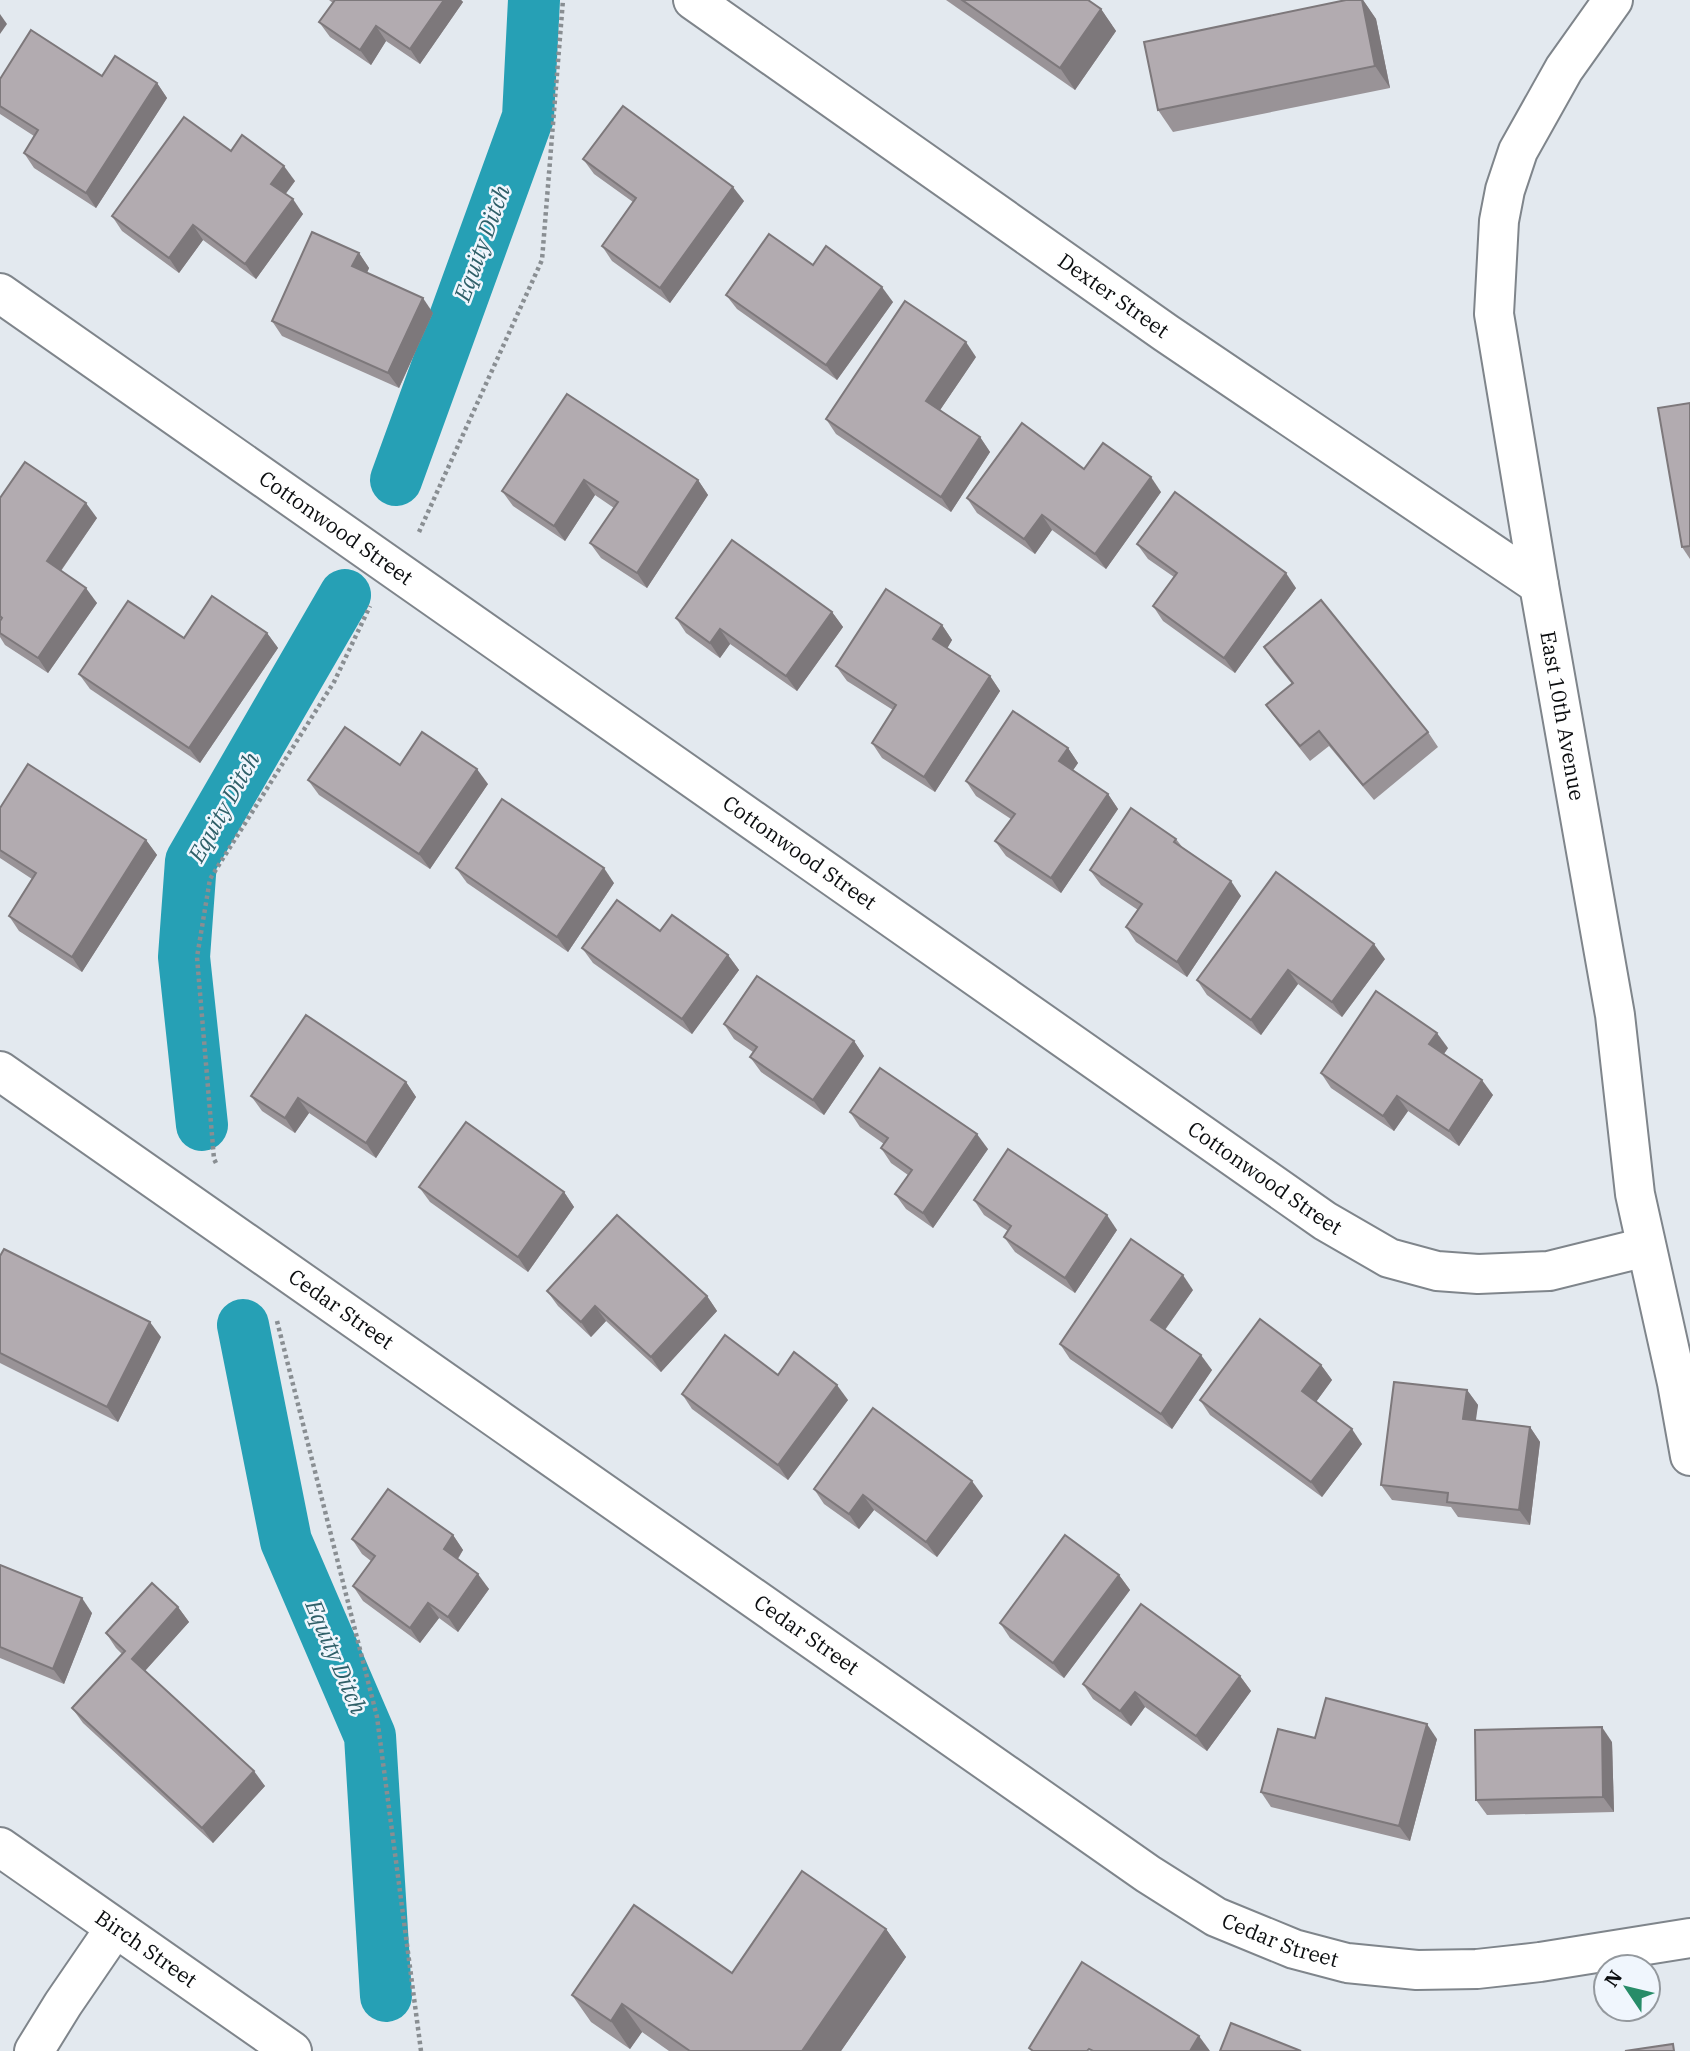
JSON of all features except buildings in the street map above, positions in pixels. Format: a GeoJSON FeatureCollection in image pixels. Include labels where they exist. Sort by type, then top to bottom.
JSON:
{"type":"FeatureCollection","features":[{"type":"Feature","properties":{"kind":"street","name":"Dexter Street"},"geometry":{"type":"LineString","coordinates":[[693,0],[1166,333],[1539,585]]}},
{"type":"Feature","properties":{"kind":"street","name":"East 10th Avenue"},"geometry":{"type":"LineString","coordinates":[[1613,0],[1564,69],[1518,150],[1505,190],[1499,221],[1494,314],[1615,1015],[1635,1194],[1677,1383],[1690,1456]]}},
{"type":"Feature","properties":{"kind":"street","name":"Cottonwood Street"},"geometry":{"type":"LineString","coordinates":[[0,293],[1325,1221],[1389,1258],[1437,1271],[1478,1274],[1549,1272],[1646,1247]]}},
{"type":"Feature","properties":{"kind":"street","name":"Cedar Street"},"geometry":{"type":"LineString","coordinates":[[0,1071],[1148,1874],[1216,1917],[1294,1949],[1348,1963],[1417,1970],[1476,1969],[1540,1962],[1690,1938]]}},
{"type":"Feature","properties":{"kind":"street","name":"Birch Street"},"geometry":{"type":"LineString","coordinates":[[0,1847],[292,2051]]}},
{"type":"Feature","properties":{"kind":"street"},"geometry":{"type":"LineString","coordinates":[[34,2051],[62,2004],[115,1928]]}},
{"type":"Feature","properties":{"kind":"path"},"geometry":{"type":"LineString","coordinates":[[220,1170],[214,1159],[197,957],[210,879],[334,682],[362,619],[392,568],[421,529],[542,260],[563,0]]}},
{"type":"Feature","properties":{"kind":"path"},"geometry":{"type":"LineString","coordinates":[[276,1320],[377,1717],[421,2051]]}},
{"type":"Feature","properties":{"kind":"waterway","name":"Equity Ditch"},"geometry":{"type":"LineString","coordinates":[[396,480],[528,117],[534,0]]}},
{"type":"Feature","properties":{"kind":"waterway","name":"Equity Ditch"},"geometry":{"type":"LineString","coordinates":[[202,1125],[184,957],[191,861],[345,595]]}},
{"type":"Feature","properties":{"kind":"waterway","name":"Equity Ditch"},"geometry":{"type":"LineString","coordinates":[[243,1325],[286,1541],[370,1736],[386,1996]]}}]}
